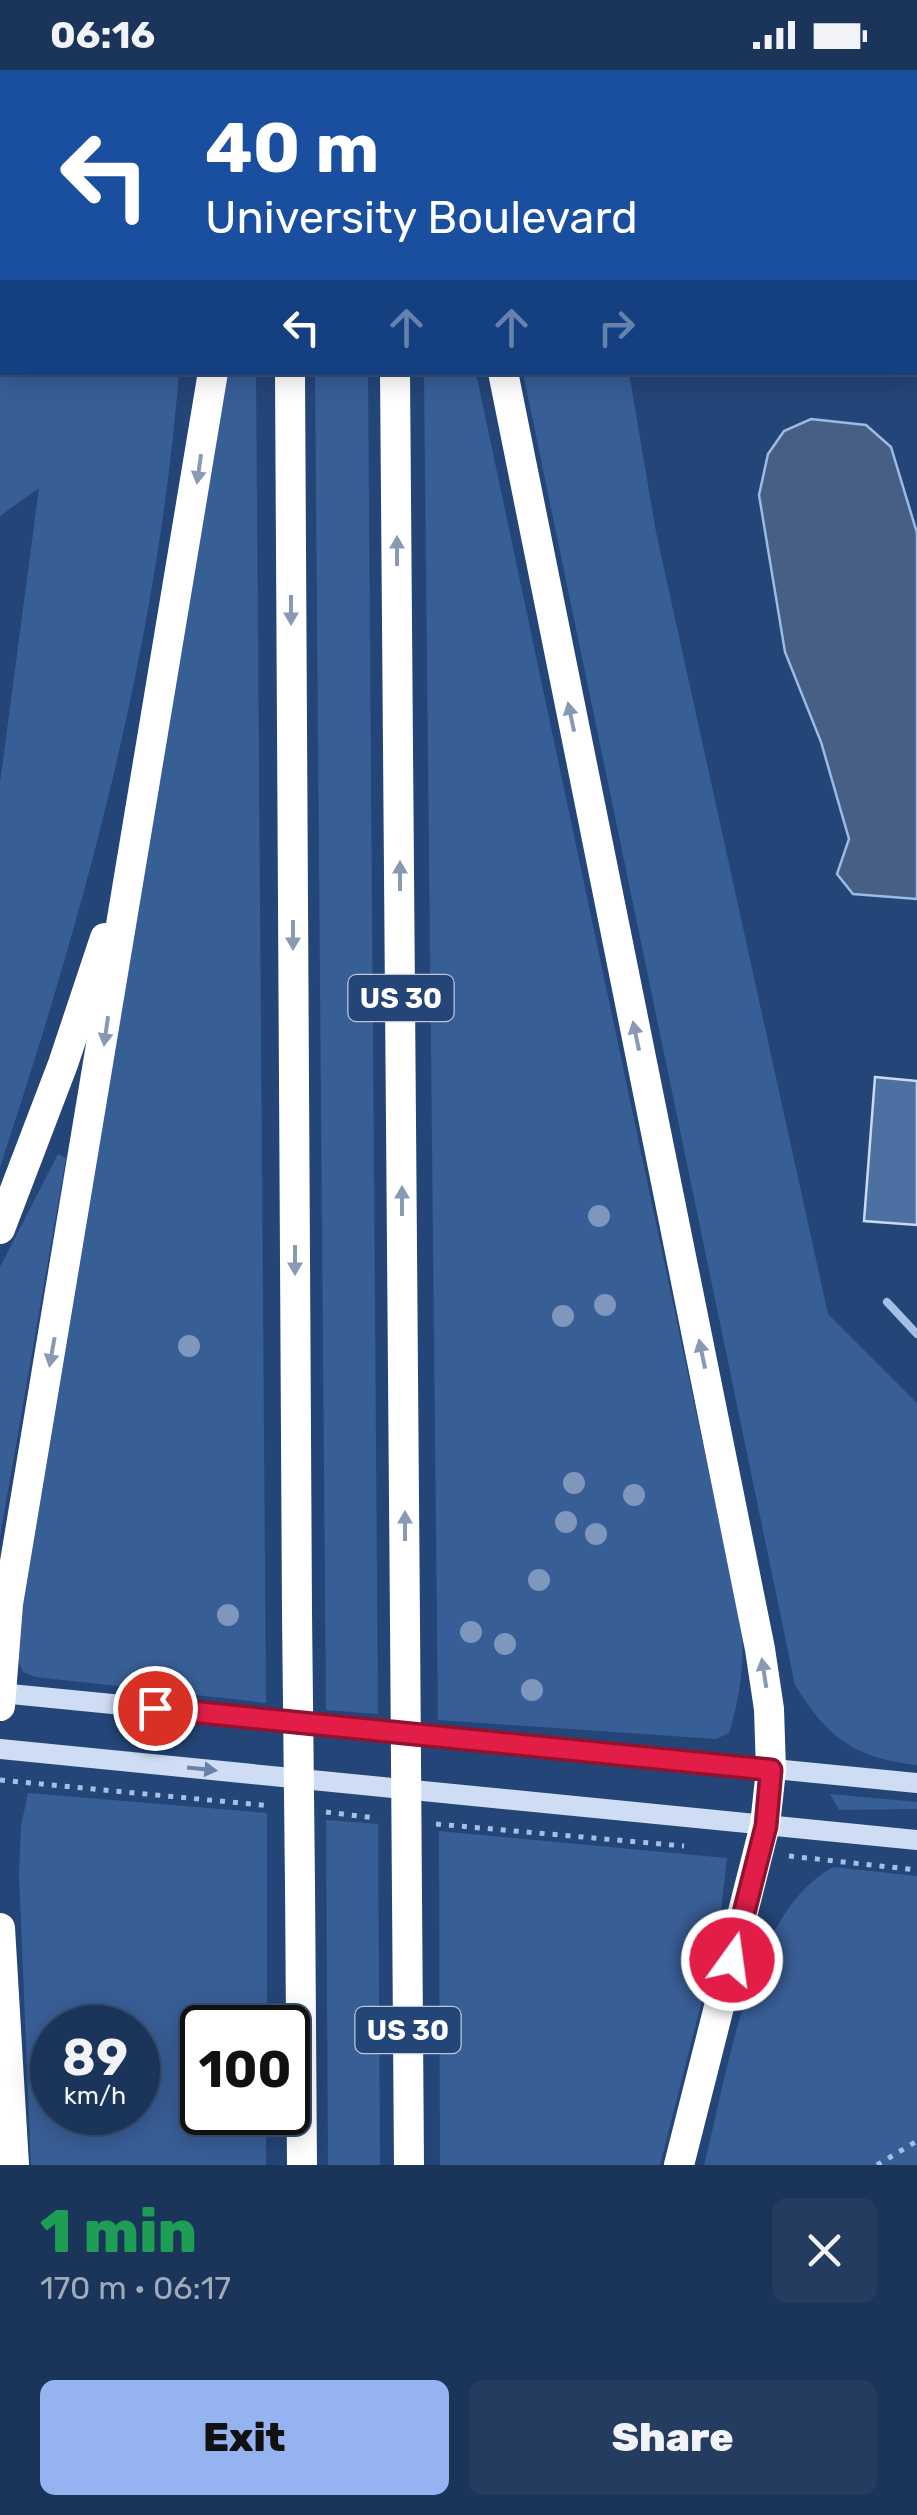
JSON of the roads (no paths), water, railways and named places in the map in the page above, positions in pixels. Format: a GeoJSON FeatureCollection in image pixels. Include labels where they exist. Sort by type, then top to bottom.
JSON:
{"type":"FeatureCollection","features":[{"type":"Feature","properties":{"kind":"highway"},"geometry":{"type":"LineString","coordinates":[[0,1228],[70,1046],[105,938],[137,814],[166,674],[213,375]]}},
{"type":"Feature","properties":{"kind":"highway"},"geometry":{"type":"LineString","coordinates":[[290,375],[302,2165]]}},
{"type":"Feature","properties":{"kind":"highway","name":"US 30"},"geometry":{"type":"LineString","coordinates":[[396,375],[409,2165]]}},
{"type":"Feature","properties":{"kind":"highway"},"geometry":{"type":"LineString","coordinates":[[505,375],[742,1551],[769,1709],[771,1770],[766,1826],[679,2165]]}},
{"type":"Feature","properties":{"kind":"highway"},"geometry":{"type":"LineString","coordinates":[[0,1706],[8,1604],[100,1070],[137,814]]}},
{"type":"Feature","properties":{"kind":"highway"},"geometry":{"type":"LineString","coordinates":[[0,1928],[14,2165]]}},
{"type":"Feature","properties":{"kind":"main road"},"geometry":{"type":"LineString","coordinates":[[0,1693],[917,1783]]}},
{"type":"Feature","properties":{"kind":"main road"},"geometry":{"type":"LineString","coordinates":[[0,1749],[917,1840]]}},
{"type":"Feature","properties":{"kind":"lane"},"geometry":{"type":"LineString","coordinates":[[887,1302],[917,1334]]}}]}
